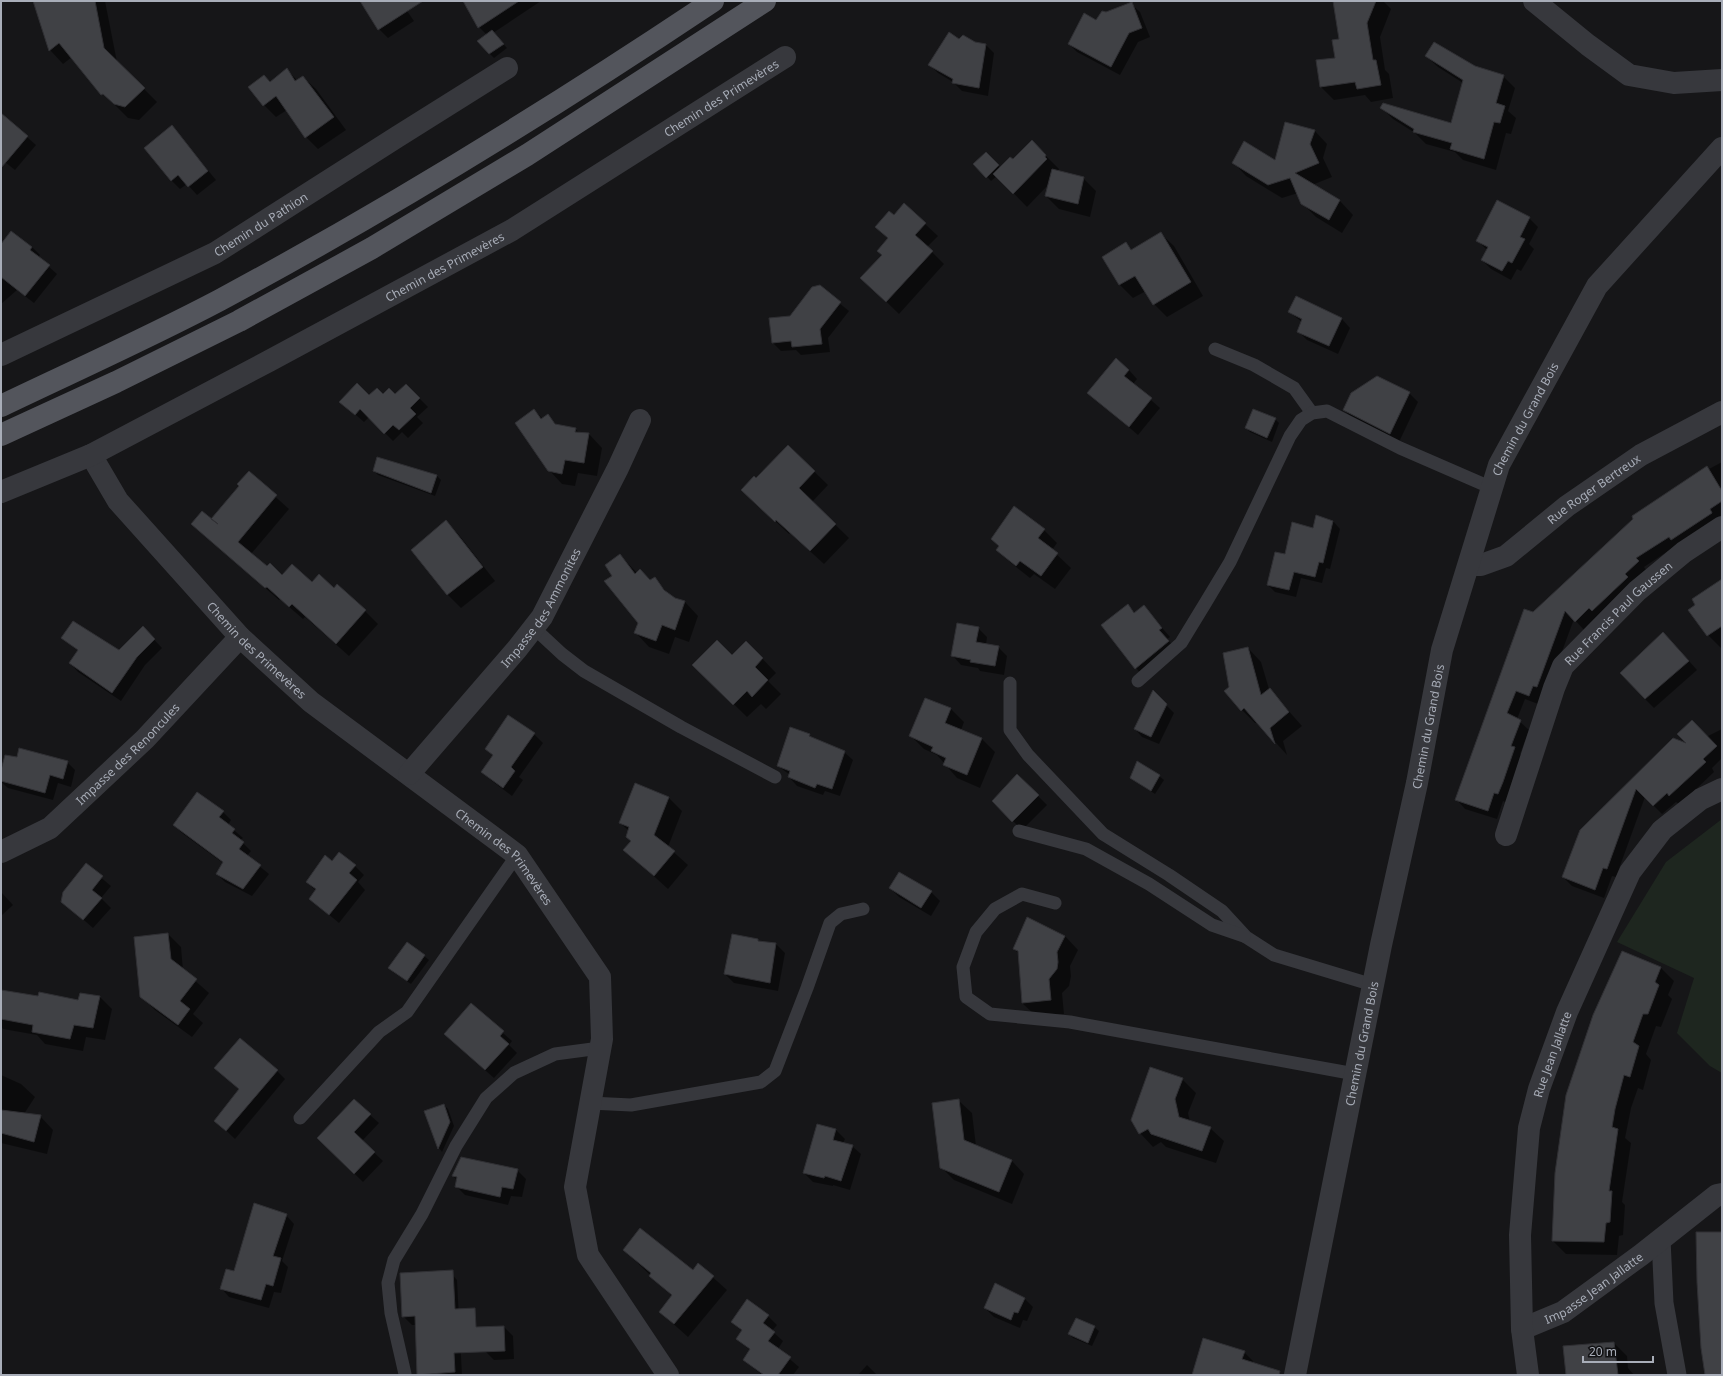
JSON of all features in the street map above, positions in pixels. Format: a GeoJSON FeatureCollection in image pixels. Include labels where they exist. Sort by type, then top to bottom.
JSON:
{"type":"FeatureCollection","features":[{"type":"Feature","properties":{"kind":"main road"},"geometry":{"type":"LineString","coordinates":[[1,406],[218,300],[352,227],[507,134],[713,1]]}},
{"type":"Feature","properties":{"kind":"main road"},"geometry":{"type":"LineString","coordinates":[[1,435],[116,382],[232,324],[372,248],[527,155],[765,1]]}},
{"type":"Feature","properties":{"kind":"street"},"geometry":{"type":"LineString","coordinates":[[1534,1],[1588,45],[1629,75],[1674,83],[1722,80]]}},
{"type":"Feature","properties":{"kind":"street","name":"Chemin des Primevères"},"geometry":{"type":"LineString","coordinates":[[1,492],[90,455],[269,361],[512,230],[785,57]]}},
{"type":"Feature","properties":{"kind":"street","name":"Chemin du Pathion"},"geometry":{"type":"LineString","coordinates":[[1,355],[215,253],[397,136],[507,68]]}},
{"type":"Feature","properties":{"kind":"street","name":"Chemin du Grand Bois"},"geometry":{"type":"LineString","coordinates":[[1295,1375],[1381,945],[1417,783],[1442,650],[1499,465],[1598,286],[1722,148]]}},
{"type":"Feature","properties":{"kind":"street","name":"Rue Roger Bertreux"},"geometry":{"type":"LineString","coordinates":[[1469,565],[1481,565],[1506,556],[1568,506],[1641,455],[1722,412]]}},
{"type":"Feature","properties":{"kind":"street","name":"Impasse des Ammonites"},"geometry":{"type":"LineString","coordinates":[[409,774],[517,649],[542,617],[618,468],[640,420]]}},
{"type":"Feature","properties":{"kind":"street","name":"Chemin des Primevères"},"geometry":{"type":"LineString","coordinates":[[90,455],[118,501],[240,637],[311,702],[517,855],[600,977],[602,1039],[575,1187],[588,1255],[668,1375]]}},
{"type":"Feature","properties":{"kind":"street","name":"Rue Francis Paul Gaussen"},"geometry":{"type":"LineString","coordinates":[[1506,835],[1554,688],[1563,666],[1637,591],[1684,552],[1722,527]]}},
{"type":"Feature","properties":{"kind":"street","name":"Impasse des Renoncules"},"geometry":{"type":"LineString","coordinates":[[1,852],[50,828],[145,739],[240,637]]}},
{"type":"Feature","properties":{"kind":"street","name":"Rue Jean Jallatte"},"geometry":{"type":"LineString","coordinates":[[1528,1375],[1522,1329],[1520,1235],[1529,1128],[1539,1089],[1567,1012],[1630,872],[1662,830],[1701,799],[1722,789]]}},
{"type":"Feature","properties":{"kind":"street","name":"Impasse Jean Jallatte"},"geometry":{"type":"LineString","coordinates":[[1522,1329],[1563,1312],[1717,1195],[1722,1194]]}},
{"type":"Feature","properties":{"kind":"street","name":"Impasse Jean Jallatte"},"geometry":{"type":"LineString","coordinates":[[1661,1239],[1664,1303],[1677,1375]]}},
{"type":"Feature","properties":{"kind":"lane"},"geometry":{"type":"LineString","coordinates":[[1215,349],[1254,365],[1294,388],[1312,413]]}},
{"type":"Feature","properties":{"kind":"lane"},"geometry":{"type":"LineString","coordinates":[[1138,681],[1181,643],[1230,562],[1290,436],[1301,420],[1312,413],[1327,412],[1400,448],[1492,488]]}},
{"type":"Feature","properties":{"kind":"lane"},"geometry":{"type":"LineString","coordinates":[[534,628],[562,654],[584,671],[680,727],[775,777]]}},
{"type":"Feature","properties":{"kind":"lane"},"geometry":{"type":"LineString","coordinates":[[1010,683],[1010,730],[1028,755],[1102,834],[1169,875],[1222,911],[1246,937]]}},
{"type":"Feature","properties":{"kind":"lane"},"geometry":{"type":"LineString","coordinates":[[1019,831],[1086,849],[1149,884],[1212,925],[1246,937],[1274,955],[1374,985]]}},
{"type":"Feature","properties":{"kind":"lane"},"geometry":{"type":"LineString","coordinates":[[300,1118],[379,1032],[407,1012],[517,855]]}},
{"type":"Feature","properties":{"kind":"lane"},"geometry":{"type":"LineString","coordinates":[[1054,903],[1022,894],[995,909],[976,932],[963,967],[966,997],[990,1014],[1070,1022],[1355,1074]]}},
{"type":"Feature","properties":{"kind":"lane"},"geometry":{"type":"LineString","coordinates":[[590,1103],[631,1105],[761,1082],[775,1071],[830,923],[841,914],[863,909]]}},
{"type":"Feature","properties":{"kind":"lane"},"geometry":{"type":"LineString","coordinates":[[405,1374],[391,1314],[388,1283],[394,1260],[422,1214],[456,1146],[486,1098],[514,1073],[555,1054],[600,1048]]}},
{"type":"Feature","properties":{"kind":"shaded area"},"geometry":{"type":"Polygon","coordinates":[[[1722,819],[1722,1073],[1710,1066],[1677,1033],[1694,978],[1617,942],[1666,862],[1722,819]]]}},
{"type":"Feature","properties":{"kind":"building"},"geometry":{"type":"Polygon","coordinates":[[[33,1],[95,1],[104,48],[145,88],[125,107],[114,104],[103,94],[101,95],[59,43],[49,51],[33,1]]]}},
{"type":"Feature","properties":{"kind":"building"},"geometry":{"type":"Polygon","coordinates":[[[360,1],[423,1],[378,30],[360,1]]]}},
{"type":"Feature","properties":{"kind":"building"},"geometry":{"type":"Polygon","coordinates":[[[463,1],[519,1],[478,28],[463,1]]]}},
{"type":"Feature","properties":{"kind":"building"},"geometry":{"type":"Polygon","coordinates":[[[1333,1],[1376,1],[1367,23],[1373,60],[1376,60],[1381,85],[1357,89],[1355,82],[1320,87],[1316,60],[1335,58],[1332,40],[1339,39],[1333,1]]]}},
{"type":"Feature","properties":{"kind":"building"},"geometry":{"type":"Polygon","coordinates":[[[1132,2],[1142,28],[1129,33],[1111,67],[1068,44],[1084,13],[1096,20],[1102,11],[1106,12],[1132,2]]]}},
{"type":"Feature","properties":{"kind":"building"},"geometry":{"type":"Polygon","coordinates":[[[492,30],[504,44],[489,54],[477,41],[492,30]]]}},
{"type":"Feature","properties":{"kind":"building"},"geometry":{"type":"Polygon","coordinates":[[[949,32],[959,39],[963,35],[975,42],[986,44],[979,88],[952,83],[953,79],[928,65],[949,32]]]}},
{"type":"Feature","properties":{"kind":"building"},"geometry":{"type":"Polygon","coordinates":[[[1434,42],[1475,66],[1504,75],[1496,103],[1505,106],[1500,123],[1494,122],[1484,159],[1450,149],[1452,143],[1413,132],[1414,129],[1380,108],[1383,103],[1451,123],[1463,80],[1425,56],[1434,42]]]}},
{"type":"Feature","properties":{"kind":"building"},"geometry":{"type":"Polygon","coordinates":[[[287,68],[295,81],[303,76],[334,117],[305,138],[276,96],[263,106],[248,87],[264,75],[270,82],[287,68]]]}},
{"type":"Feature","properties":{"kind":"building"},"geometry":{"type":"Polygon","coordinates":[[[1,113],[28,136],[1,168],[1,113]]]}},
{"type":"Feature","properties":{"kind":"building"},"geometry":{"type":"Polygon","coordinates":[[[1285,122],[1315,130],[1310,144],[1319,163],[1295,173],[1340,200],[1329,220],[1301,204],[1290,178],[1268,185],[1232,163],[1244,141],[1275,160],[1285,122]]]}},
{"type":"Feature","properties":{"kind":"building"},"geometry":{"type":"Polygon","coordinates":[[[172,125],[208,171],[188,187],[178,175],[171,181],[144,148],[172,125]]]}},
{"type":"Feature","properties":{"kind":"building"},"geometry":{"type":"Polygon","coordinates":[[[1032,140],[1046,155],[1045,157],[1047,159],[1013,194],[993,174],[1010,157],[1013,159],[1032,140]]]}},
{"type":"Feature","properties":{"kind":"building"},"geometry":{"type":"Polygon","coordinates":[[[986,152],[999,165],[986,178],[973,164],[986,152]]]}},
{"type":"Feature","properties":{"kind":"building"},"geometry":{"type":"Polygon","coordinates":[[[1052,169],[1084,177],[1078,204],[1045,196],[1052,169]]]}},
{"type":"Feature","properties":{"kind":"building"},"geometry":{"type":"Polygon","coordinates":[[[1497,200],[1530,217],[1520,237],[1525,239],[1512,263],[1508,261],[1502,271],[1481,260],[1488,247],[1476,241],[1497,200]]]}},
{"type":"Feature","properties":{"kind":"building"},"geometry":{"type":"Polygon","coordinates":[[[904,203],[926,223],[915,235],[933,251],[886,302],[860,278],[882,255],[877,251],[888,238],[875,227],[889,211],[894,215],[904,203]]]}},
{"type":"Feature","properties":{"kind":"building"},"geometry":{"type":"Polygon","coordinates":[[[11,231],[32,247],[30,250],[50,265],[25,296],[1,277],[1,244],[11,231]]]}},
{"type":"Feature","properties":{"kind":"building"},"geometry":{"type":"Polygon","coordinates":[[[1161,232],[1191,282],[1153,305],[1135,276],[1119,285],[1102,257],[1126,242],[1131,250],[1161,232]]]}},
{"type":"Feature","properties":{"kind":"building"},"geometry":{"type":"Polygon","coordinates":[[[820,285],[841,302],[820,329],[822,344],[792,347],[791,341],[772,343],[769,318],[790,316],[812,287],[820,285]]]}},
{"type":"Feature","properties":{"kind":"building"},"geometry":{"type":"Polygon","coordinates":[[[1296,296],[1342,318],[1329,346],[1297,332],[1302,319],[1288,312],[1296,296]]]}},
{"type":"Feature","properties":{"kind":"building"},"geometry":{"type":"Polygon","coordinates":[[[1116,358],[1129,370],[1124,376],[1152,398],[1129,427],[1087,393],[1116,358]]]}},
{"type":"Feature","properties":{"kind":"building"},"geometry":{"type":"Polygon","coordinates":[[[1377,376],[1410,392],[1390,434],[1343,410],[1351,393],[1377,376]]]}},
{"type":"Feature","properties":{"kind":"building"},"geometry":{"type":"Polygon","coordinates":[[[357,383],[369,395],[377,388],[383,394],[389,388],[395,394],[406,384],[420,398],[410,408],[416,414],[399,430],[393,425],[384,434],[360,409],[355,415],[339,402],[357,383]]]}},
{"type":"Feature","properties":{"kind":"building"},"geometry":{"type":"Polygon","coordinates":[[[534,409],[541,419],[548,414],[555,424],[576,428],[575,432],[589,433],[584,463],[565,460],[562,474],[548,471],[515,423],[534,409]]]}},
{"type":"Feature","properties":{"kind":"building"},"geometry":{"type":"Polygon","coordinates":[[[1253,409],[1276,418],[1267,438],[1245,428],[1253,409]]]}},
{"type":"Feature","properties":{"kind":"building"},"geometry":{"type":"Polygon","coordinates":[[[788,445],[815,471],[799,488],[836,524],[810,551],[776,520],[775,522],[741,490],[754,476],[756,478],[788,445]]]}},
{"type":"Feature","properties":{"kind":"building"},"geometry":{"type":"Polygon","coordinates":[[[377,457],[437,475],[431,493],[373,471],[377,457]]]}},
{"type":"Feature","properties":{"kind":"building"},"geometry":{"type":"Polygon","coordinates":[[[1707,466],[1722,491],[1722,501],[1710,509],[1712,513],[1671,540],[1669,537],[1636,558],[1639,561],[1625,574],[1628,577],[1592,611],[1589,608],[1575,622],[1565,611],[1537,687],[1533,686],[1529,696],[1516,691],[1507,713],[1521,720],[1511,746],[1515,747],[1498,794],[1494,793],[1488,811],[1455,800],[1524,609],[1533,612],[1633,519],[1632,516],[1707,466]]]}},
{"type":"Feature","properties":{"kind":"building"},"geometry":{"type":"Polygon","coordinates":[[[249,471],[277,495],[238,542],[267,566],[270,563],[282,575],[292,564],[312,582],[319,574],[334,588],[337,584],[366,610],[336,644],[292,604],[289,607],[267,587],[265,588],[191,524],[202,511],[211,519],[239,486],[237,484],[249,471]]]}},
{"type":"Feature","properties":{"kind":"building"},"geometry":{"type":"Polygon","coordinates":[[[1014,506],[1045,529],[1038,538],[1058,553],[1041,576],[1020,561],[1016,566],[996,550],[999,546],[991,539],[1014,506]]]}},
{"type":"Feature","properties":{"kind":"building"},"geometry":{"type":"Polygon","coordinates":[[[1316,515],[1333,521],[1323,563],[1319,562],[1315,577],[1294,572],[1289,590],[1267,585],[1275,552],[1285,554],[1292,522],[1313,528],[1316,515]]]}},
{"type":"Feature","properties":{"kind":"building"},"geometry":{"type":"Polygon","coordinates":[[[446,520],[483,567],[447,595],[411,550],[446,520]]]}},
{"type":"Feature","properties":{"kind":"building"},"geometry":{"type":"Polygon","coordinates":[[[620,554],[635,574],[640,569],[650,580],[655,577],[664,590],[675,598],[685,601],[675,630],[662,625],[656,641],[634,633],[638,623],[604,581],[612,576],[605,565],[620,554]]]}},
{"type":"Feature","properties":{"kind":"building"},"geometry":{"type":"Polygon","coordinates":[[[1722,579],[1722,626],[1707,636],[1688,610],[1695,605],[1692,599],[1722,579]]]}},
{"type":"Feature","properties":{"kind":"building"},"geometry":{"type":"Polygon","coordinates":[[[1128,604],[1134,613],[1144,605],[1162,628],[1159,630],[1169,641],[1135,669],[1101,625],[1128,604]]]}},
{"type":"Feature","properties":{"kind":"building"},"geometry":{"type":"Polygon","coordinates":[[[73,621],[119,650],[143,626],[155,639],[137,657],[112,693],[69,663],[78,650],[61,638],[73,621]]]}},
{"type":"Feature","properties":{"kind":"building"},"geometry":{"type":"Polygon","coordinates":[[[957,623],[979,627],[976,642],[999,646],[995,666],[970,662],[971,660],[951,656],[957,623]]]}},
{"type":"Feature","properties":{"kind":"building"},"geometry":{"type":"Polygon","coordinates":[[[1663,632],[1689,661],[1645,699],[1620,673],[1663,632]]]}},
{"type":"Feature","properties":{"kind":"building"},"geometry":{"type":"Polygon","coordinates":[[[717,640],[732,655],[746,641],[763,658],[755,667],[768,680],[752,697],[747,691],[733,705],[692,665],[717,640]]]}},
{"type":"Feature","properties":{"kind":"building"},"geometry":{"type":"Polygon","coordinates":[[[1248,647],[1261,695],[1270,688],[1289,712],[1270,728],[1275,744],[1244,708],[1241,711],[1224,691],[1229,687],[1223,653],[1248,647]]]}},
{"type":"Feature","properties":{"kind":"building"},"geometry":{"type":"Polygon","coordinates":[[[1153,690],[1167,704],[1151,737],[1134,729],[1153,690]]]}},
{"type":"Feature","properties":{"kind":"building"},"geometry":{"type":"Polygon","coordinates":[[[925,698],[951,708],[945,723],[982,738],[967,775],[943,765],[946,758],[931,751],[933,747],[909,736],[925,698]]]}},
{"type":"Feature","properties":{"kind":"building"},"geometry":{"type":"Polygon","coordinates":[[[508,715],[535,733],[511,767],[515,771],[503,788],[481,772],[493,755],[485,749],[508,715]]]}},
{"type":"Feature","properties":{"kind":"building"},"geometry":{"type":"Polygon","coordinates":[[[1692,720],[1717,746],[1703,759],[1706,762],[1669,796],[1667,793],[1653,806],[1636,789],[1607,869],[1603,868],[1595,890],[1562,877],[1580,830],[1673,738],[1686,743],[1677,734],[1692,720]]]}},
{"type":"Feature","properties":{"kind":"building"},"geometry":{"type":"Polygon","coordinates":[[[790,727],[810,734],[809,736],[845,751],[832,789],[817,784],[815,788],[788,777],[790,771],[777,766],[790,727]]]}},
{"type":"Feature","properties":{"kind":"building"},"geometry":{"type":"Polygon","coordinates":[[[19,748],[68,761],[63,779],[50,775],[45,793],[1,781],[1,770],[5,755],[17,757],[19,748]]]}},
{"type":"Feature","properties":{"kind":"building"},"geometry":{"type":"Polygon","coordinates":[[[1137,761],[1160,775],[1151,791],[1130,778],[1137,761]]]}},
{"type":"Feature","properties":{"kind":"building"},"geometry":{"type":"Polygon","coordinates":[[[1017,774],[1039,795],[1012,822],[992,801],[1017,774]]]}},
{"type":"Feature","properties":{"kind":"building"},"geometry":{"type":"Polygon","coordinates":[[[635,783],[669,797],[654,835],[675,851],[654,876],[623,850],[631,841],[626,837],[629,827],[619,823],[635,783]]]}},
{"type":"Feature","properties":{"kind":"building"},"geometry":{"type":"Polygon","coordinates":[[[197,792],[224,811],[219,817],[235,829],[232,833],[244,842],[239,849],[261,865],[243,889],[216,874],[223,862],[173,825],[197,792]]]}},
{"type":"Feature","properties":{"kind":"building"},"geometry":{"type":"Polygon","coordinates":[[[339,852],[356,865],[349,873],[357,880],[329,915],[309,899],[316,889],[306,882],[325,855],[332,861],[339,852]]]}},
{"type":"Feature","properties":{"kind":"building"},"geometry":{"type":"Polygon","coordinates":[[[86,863],[103,876],[92,890],[102,898],[83,920],[61,902],[63,892],[86,863]]]}},
{"type":"Feature","properties":{"kind":"building"},"geometry":{"type":"Polygon","coordinates":[[[899,872],[932,891],[921,908],[889,888],[899,872]]]}},
{"type":"Feature","properties":{"kind":"building"},"geometry":{"type":"Polygon","coordinates":[[[1027,917],[1065,936],[1057,952],[1057,969],[1049,979],[1051,1000],[1022,1003],[1018,951],[1013,949],[1027,917]]]}},
{"type":"Feature","properties":{"kind":"building"},"geometry":{"type":"Polygon","coordinates":[[[168,933],[171,959],[197,979],[180,1001],[190,1009],[178,1025],[140,997],[134,937],[168,933]]]}},
{"type":"Feature","properties":{"kind":"building"},"geometry":{"type":"Polygon","coordinates":[[[732,934],[758,939],[758,941],[776,943],[770,983],[724,974],[732,934]]]}},
{"type":"Feature","properties":{"kind":"building"},"geometry":{"type":"Polygon","coordinates":[[[407,942],[425,955],[407,981],[388,968],[407,942]]]}},
{"type":"Feature","properties":{"kind":"building"},"geometry":{"type":"Polygon","coordinates":[[[1622,951],[1661,967],[1655,982],[1659,985],[1648,1014],[1643,1014],[1633,1042],[1639,1046],[1630,1077],[1624,1075],[1615,1109],[1612,1127],[1618,1129],[1609,1191],[1612,1191],[1610,1222],[1606,1223],[1604,1242],[1552,1241],[1555,1173],[1566,1095],[1593,1015],[1622,951]]]}},
{"type":"Feature","properties":{"kind":"building"},"geometry":{"type":"Polygon","coordinates":[[[1,990],[38,996],[39,992],[78,1000],[80,993],[100,996],[93,1028],[74,1025],[70,1039],[32,1032],[33,1025],[1,1019],[1,990]]]}},
{"type":"Feature","properties":{"kind":"building"},"geometry":{"type":"Polygon","coordinates":[[[471,1003],[504,1031],[500,1036],[509,1044],[485,1070],[444,1034],[471,1003]]]}},
{"type":"Feature","properties":{"kind":"building"},"geometry":{"type":"Polygon","coordinates":[[[240,1038],[278,1070],[226,1131],[214,1121],[239,1089],[214,1068],[240,1038]]]}},
{"type":"Feature","properties":{"kind":"building"},"geometry":{"type":"Polygon","coordinates":[[[1150,1067],[1183,1078],[1175,1099],[1179,1117],[1211,1127],[1202,1151],[1151,1134],[1148,1129],[1139,1134],[1131,1120],[1150,1067]]]}},
{"type":"Feature","properties":{"kind":"building"},"geometry":{"type":"Polygon","coordinates":[[[354,1099],[371,1114],[354,1132],[375,1152],[354,1174],[317,1138],[354,1099]]]}},
{"type":"Feature","properties":{"kind":"building"},"geometry":{"type":"Polygon","coordinates":[[[959,1099],[964,1140],[1012,1160],[999,1192],[940,1168],[932,1103],[959,1099]]]}},
{"type":"Feature","properties":{"kind":"building"},"geometry":{"type":"Polygon","coordinates":[[[444,1104],[450,1122],[438,1149],[424,1111],[444,1104]]]}},
{"type":"Feature","properties":{"kind":"building"},"geometry":{"type":"Polygon","coordinates":[[[1,1110],[41,1115],[34,1142],[1,1133],[1,1110]]]}},
{"type":"Feature","properties":{"kind":"building"},"geometry":{"type":"Polygon","coordinates":[[[817,1124],[836,1129],[833,1140],[853,1145],[841,1181],[825,1176],[824,1178],[803,1173],[817,1124]]]}},
{"type":"Feature","properties":{"kind":"building"},"geometry":{"type":"Polygon","coordinates":[[[461,1157],[518,1169],[513,1189],[502,1187],[500,1197],[455,1187],[457,1177],[452,1176],[461,1157]]]}},
{"type":"Feature","properties":{"kind":"building"},"geometry":{"type":"Polygon","coordinates":[[[254,1203],[287,1214],[273,1256],[281,1258],[273,1286],[266,1284],[261,1300],[220,1289],[226,1269],[234,1271],[254,1203]]]}},
{"type":"Feature","properties":{"kind":"building"},"geometry":{"type":"Polygon","coordinates":[[[640,1228],[693,1270],[698,1263],[714,1276],[674,1324],[659,1312],[672,1295],[649,1276],[651,1273],[623,1250],[640,1228]]]}},
{"type":"Feature","properties":{"kind":"building"},"geometry":{"type":"Polygon","coordinates":[[[1696,1232],[1722,1232],[1722,1375],[1705,1375],[1701,1348],[1696,1232]]]}},
{"type":"Feature","properties":{"kind":"building"},"geometry":{"type":"Polygon","coordinates":[[[453,1270],[455,1309],[475,1308],[476,1327],[504,1326],[505,1351],[454,1353],[455,1372],[417,1375],[415,1316],[402,1317],[400,1273],[453,1270]]]}},
{"type":"Feature","properties":{"kind":"building"},"geometry":{"type":"Polygon","coordinates":[[[995,1283],[1025,1298],[1018,1313],[1014,1312],[1011,1320],[984,1308],[995,1283]]]}},
{"type":"Feature","properties":{"kind":"building"},"geometry":{"type":"Polygon","coordinates":[[[747,1299],[769,1315],[763,1323],[775,1332],[768,1341],[791,1357],[778,1375],[764,1375],[743,1360],[750,1349],[736,1339],[742,1330],[731,1322],[747,1299]]]}},
{"type":"Feature","properties":{"kind":"building"},"geometry":{"type":"Polygon","coordinates":[[[1076,1318],[1095,1326],[1088,1343],[1068,1334],[1076,1318]]]}},
{"type":"Feature","properties":{"kind":"building"},"geometry":{"type":"Polygon","coordinates":[[[1203,1338],[1245,1351],[1242,1359],[1280,1371],[1279,1375],[1192,1375],[1203,1338]]]}},
{"type":"Feature","properties":{"kind":"building"},"geometry":{"type":"Polygon","coordinates":[[[1614,1342],[1618,1375],[1566,1375],[1563,1346],[1614,1342]]]}}]}
